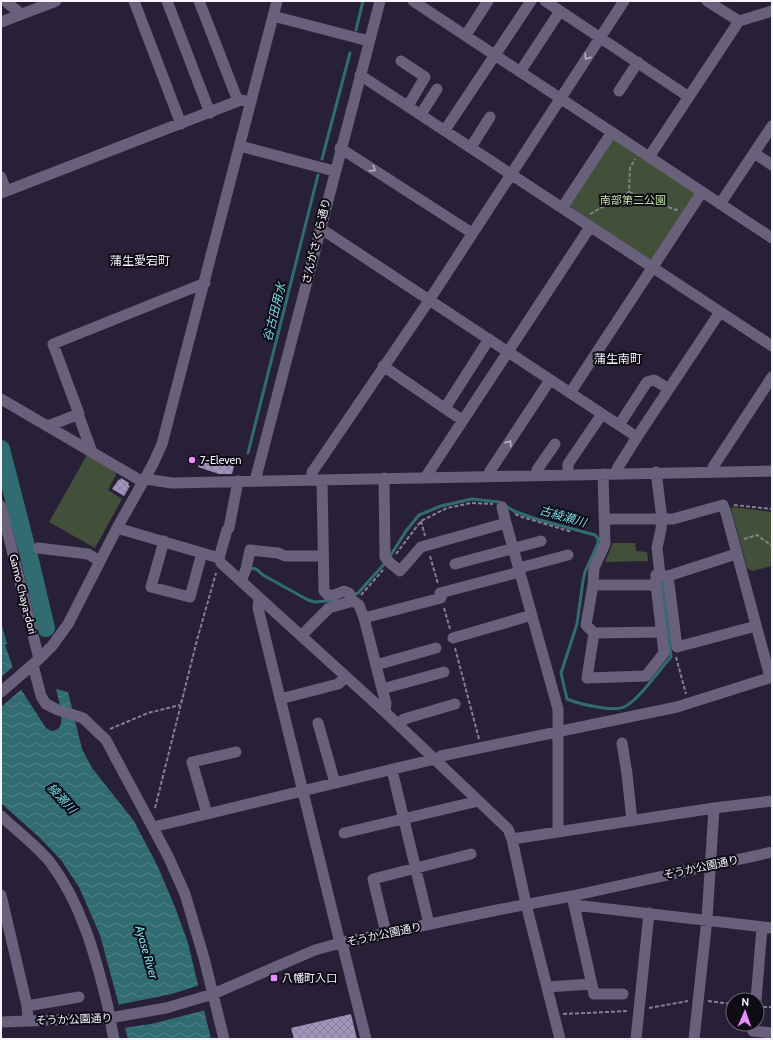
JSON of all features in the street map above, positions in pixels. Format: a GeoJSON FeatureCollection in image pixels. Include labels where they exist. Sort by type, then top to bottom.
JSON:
{"type":"FeatureCollection","features":[{"type":"Feature","properties":{"kind":"street"},"geometry":{"type":"LineString","coordinates":[[5,1],[21,14]]}},
{"type":"Feature","properties":{"kind":"street"},"geometry":{"type":"LineString","coordinates":[[1,22],[56,1]]}},
{"type":"Feature","properties":{"kind":"street"},"geometry":{"type":"LineString","coordinates":[[134,1],[181,124]]}},
{"type":"Feature","properties":{"kind":"street"},"geometry":{"type":"LineString","coordinates":[[167,1],[210,113]]}},
{"type":"Feature","properties":{"kind":"street"},"geometry":{"type":"LineString","coordinates":[[199,1],[238,101]]}},
{"type":"Feature","properties":{"kind":"street"},"geometry":{"type":"LineString","coordinates":[[1,692],[34,664],[52,646],[68,624],[162,444],[277,1]]}},
{"type":"Feature","properties":{"kind":"street","name":"さんがさくら通り"},"geometry":{"type":"LineString","coordinates":[[255,481],[334,171],[380,1]]}},
{"type":"Feature","properties":{"kind":"street"},"geometry":{"type":"LineString","coordinates":[[413,1],[772,238]]}},
{"type":"Feature","properties":{"kind":"street"},"geometry":{"type":"LineString","coordinates":[[466,35],[488,1]]}},
{"type":"Feature","properties":{"kind":"street"},"geometry":{"type":"LineString","coordinates":[[545,1],[689,97]]}},
{"type":"Feature","properties":{"kind":"street"},"geometry":{"type":"LineString","coordinates":[[385,712],[386,703],[364,618],[359,605],[344,591],[334,595],[328,595],[324,591],[323,556],[317,480],[312,472],[432,295],[624,1]]}},
{"type":"Feature","properties":{"kind":"street"},"geometry":{"type":"LineString","coordinates":[[707,1],[739,21]]}},
{"type":"Feature","properties":{"kind":"street"},"geometry":{"type":"LineString","coordinates":[[445,130],[530,2]]}},
{"type":"Feature","properties":{"kind":"street"},"geometry":{"type":"LineString","coordinates":[[520,72],[560,11]]}},
{"type":"Feature","properties":{"kind":"street"},"geometry":{"type":"LineString","coordinates":[[649,157],[739,21],[772,11]]}},
{"type":"Feature","properties":{"kind":"street"},"geometry":{"type":"LineString","coordinates":[[273,16],[369,41]]}},
{"type":"Feature","properties":{"kind":"street"},"geometry":{"type":"LineString","coordinates":[[401,61],[425,77],[408,106]]}},
{"type":"Feature","properties":{"kind":"street"},"geometry":{"type":"LineString","coordinates":[[619,91],[638,62]]}},
{"type":"Feature","properties":{"kind":"street"},"geometry":{"type":"LineString","coordinates":[[360,75],[562,208],[589,222],[652,268],[772,346]]}},
{"type":"Feature","properties":{"kind":"street"},"geometry":{"type":"LineString","coordinates":[[421,114],[437,89]]}},
{"type":"Feature","properties":{"kind":"street"},"geometry":{"type":"LineString","coordinates":[[1,177],[4,192],[238,101],[242,100],[251,102]]}},
{"type":"Feature","properties":{"kind":"street"},"geometry":{"type":"LineString","coordinates":[[471,147],[490,117]]}},
{"type":"Feature","properties":{"kind":"street"},"geometry":{"type":"LineString","coordinates":[[720,204],[772,126]]}},
{"type":"Feature","properties":{"kind":"street"},"geometry":{"type":"LineString","coordinates":[[562,208],[612,132]]}},
{"type":"Feature","properties":{"kind":"street"},"geometry":{"type":"LineString","coordinates":[[240,146],[334,171]]}},
{"type":"Feature","properties":{"kind":"street"},"geometry":{"type":"LineString","coordinates":[[340,148],[472,233]]}},
{"type":"Feature","properties":{"kind":"street"},"geometry":{"type":"LineString","coordinates":[[754,153],[772,165]]}},
{"type":"Feature","properties":{"kind":"street"},"geometry":{"type":"LineString","coordinates":[[570,392],[702,192]]}},
{"type":"Feature","properties":{"kind":"street"},"geometry":{"type":"LineString","coordinates":[[424,478],[508,351],[589,222]]}},
{"type":"Feature","properties":{"kind":"street"},"geometry":{"type":"LineString","coordinates":[[320,228],[432,295],[490,339],[637,437]]}},
{"type":"Feature","properties":{"kind":"street"},"geometry":{"type":"LineString","coordinates":[[92,452],[53,344],[205,283]]}},
{"type":"Feature","properties":{"kind":"street"},"geometry":{"type":"LineString","coordinates":[[619,469],[637,437],[720,312]]}},
{"type":"Feature","properties":{"kind":"street"},"geometry":{"type":"LineString","coordinates":[[444,408],[490,339]]}},
{"type":"Feature","properties":{"kind":"street"},"geometry":{"type":"LineString","coordinates":[[383,366],[462,420]]}},
{"type":"Feature","properties":{"kind":"street"},"geometry":{"type":"LineString","coordinates":[[713,471],[713,467],[772,377]]}},
{"type":"Feature","properties":{"kind":"street"},"geometry":{"type":"LineString","coordinates":[[490,476],[490,471],[550,380]]}},
{"type":"Feature","properties":{"kind":"street"},"geometry":{"type":"LineString","coordinates":[[619,425],[647,382],[654,380],[669,389]]}},
{"type":"Feature","properties":{"kind":"street"},"geometry":{"type":"LineString","coordinates":[[1,399],[144,481],[255,481],[603,474],[619,469],[656,472],[772,471]]}},
{"type":"Feature","properties":{"kind":"street"},"geometry":{"type":"LineString","coordinates":[[48,426],[78,414]]}},
{"type":"Feature","properties":{"kind":"street"},"geometry":{"type":"LineString","coordinates":[[568,474],[568,464],[602,414]]}},
{"type":"Feature","properties":{"kind":"street"},"geometry":{"type":"LineString","coordinates":[[537,475],[537,470],[555,444]]}},
{"type":"Feature","properties":{"kind":"street"},"geometry":{"type":"LineString","coordinates":[[656,472],[662,519],[657,548],[661,579],[677,647],[756,626]]}},
{"type":"Feature","properties":{"kind":"street"},"geometry":{"type":"LineString","coordinates":[[603,474],[605,544],[594,568],[593,585],[586,625],[594,633],[662,632]]}},
{"type":"Feature","properties":{"kind":"street"},"geometry":{"type":"LineString","coordinates":[[384,478],[381,557],[400,571],[421,547],[506,523]]}},
{"type":"Feature","properties":{"kind":"street"},"geometry":{"type":"LineString","coordinates":[[220,561],[227,530],[229,528],[238,481]]}},
{"type":"Feature","properties":{"kind":"street","name":"Gamo Chaya-dori"},"geometry":{"type":"LineString","coordinates":[[1,506],[41,696],[46,704],[58,710],[83,718],[100,734]]}},
{"type":"Feature","properties":{"kind":"street"},"geometry":{"type":"LineString","coordinates":[[502,507],[558,709],[558,832]]}},
{"type":"Feature","properties":{"kind":"street"},"geometry":{"type":"LineString","coordinates":[[152,826],[436,760],[441,756],[653,712],[688,703],[771,677],[724,509],[662,519],[604,519]]}},
{"type":"Feature","properties":{"kind":"street"},"geometry":{"type":"LineString","coordinates":[[117,528],[202,553],[220,561],[240,581],[398,724],[508,829],[512,839],[526,904],[560,1039]]}},
{"type":"Feature","properties":{"kind":"street"},"geometry":{"type":"LineString","coordinates":[[164,541],[151,587],[190,597],[202,553]]}},
{"type":"Feature","properties":{"kind":"street"},"geometry":{"type":"LineString","coordinates":[[455,564],[541,541]]}},
{"type":"Feature","properties":{"kind":"street"},"geometry":{"type":"LineString","coordinates":[[38,548],[88,554],[100,561]]}},
{"type":"Feature","properties":{"kind":"street"},"geometry":{"type":"LineString","coordinates":[[240,581],[246,569],[250,550],[278,553],[285,556],[323,556]]}},
{"type":"Feature","properties":{"kind":"street"},"geometry":{"type":"LineString","coordinates":[[593,585],[661,579],[736,554]]}},
{"type":"Feature","properties":{"kind":"street"},"geometry":{"type":"LineString","coordinates":[[364,618],[568,555]]}},
{"type":"Feature","properties":{"kind":"street"},"geometry":{"type":"LineString","coordinates":[[594,633],[587,678],[646,676],[664,653],[661,579]]}},
{"type":"Feature","properties":{"kind":"street"},"geometry":{"type":"LineString","coordinates":[[259,598],[258,608],[280,699],[366,1039]]}},
{"type":"Feature","properties":{"kind":"street"},"geometry":{"type":"LineString","coordinates":[[301,636],[329,608],[351,598]]}},
{"type":"Feature","properties":{"kind":"street"},"geometry":{"type":"LineString","coordinates":[[453,638],[532,615]]}},
{"type":"Feature","properties":{"kind":"street"},"geometry":{"type":"LineString","coordinates":[[376,665],[436,648]]}},
{"type":"Feature","properties":{"kind":"street"},"geometry":{"type":"LineString","coordinates":[[382,689],[444,672]]}},
{"type":"Feature","properties":{"kind":"street"},"geometry":{"type":"LineString","coordinates":[[280,699],[338,684],[346,677]]}},
{"type":"Feature","properties":{"kind":"street"},"geometry":{"type":"LineString","coordinates":[[398,724],[404,719],[455,704]]}},
{"type":"Feature","properties":{"kind":"street"},"geometry":{"type":"LineString","coordinates":[[318,723],[335,783]]}},
{"type":"Feature","properties":{"kind":"street"},"geometry":{"type":"LineString","coordinates":[[100,734],[106,740],[116,757],[176,873],[185,894],[224,1039]]}},
{"type":"Feature","properties":{"kind":"street"},"geometry":{"type":"LineString","coordinates":[[622,743],[632,821]]}},
{"type":"Feature","properties":{"kind":"street"},"geometry":{"type":"LineString","coordinates":[[207,814],[192,762],[236,752]]}},
{"type":"Feature","properties":{"kind":"street"},"geometry":{"type":"LineString","coordinates":[[392,770],[429,924]]}},
{"type":"Feature","properties":{"kind":"street"},"geometry":{"type":"LineString","coordinates":[[344,833],[474,802],[476,799]]}},
{"type":"Feature","properties":{"kind":"street"},"geometry":{"type":"LineString","coordinates":[[512,839],[714,808],[772,801]]}},
{"type":"Feature","properties":{"kind":"street"},"geometry":{"type":"LineString","coordinates":[[694,1039],[707,919],[714,808]]}},
{"type":"Feature","properties":{"kind":"street"},"geometry":{"type":"LineString","coordinates":[[1,816],[49,862],[73,900],[86,928],[108,1005],[114,1018],[114,1039]]}},
{"type":"Feature","properties":{"kind":"street","name":"そうか公園通り"},"geometry":{"type":"LineString","coordinates":[[1,1022],[114,1018],[166,1008],[211,995],[294,958],[315,950],[341,943],[526,904],[573,900],[772,852]]}},
{"type":"Feature","properties":{"kind":"street"},"geometry":{"type":"LineString","coordinates":[[386,933],[373,879],[471,854]]}},
{"type":"Feature","properties":{"kind":"street"},"geometry":{"type":"LineString","coordinates":[[1,895],[27,1006],[28,1021]]}},
{"type":"Feature","properties":{"kind":"street"},"geometry":{"type":"LineString","coordinates":[[623,994],[594,994],[573,900],[649,912],[767,927],[757,992]]}},
{"type":"Feature","properties":{"kind":"street"},"geometry":{"type":"LineString","coordinates":[[636,1039],[649,912]]}},
{"type":"Feature","properties":{"kind":"street"},"geometry":{"type":"LineString","coordinates":[[548,987],[592,984]]}},
{"type":"Feature","properties":{"kind":"street"},"geometry":{"type":"LineString","coordinates":[[27,1006],[79,997]]}},
{"type":"Feature","properties":{"kind":"path"},"geometry":{"type":"LineString","coordinates":[[629,192],[630,168],[632,164]]}},
{"type":"Feature","properties":{"kind":"path"},"geometry":{"type":"LineString","coordinates":[[589,222],[590,213],[629,192],[676,210],[683,208],[689,212]]}},
{"type":"Feature","properties":{"kind":"path"},"geometry":{"type":"LineString","coordinates":[[724,509],[730,504],[772,509]]}},
{"type":"Feature","properties":{"kind":"path"},"geometry":{"type":"LineString","coordinates":[[733,542],[757,535],[772,546]]}},
{"type":"Feature","properties":{"kind":"path"},"geometry":{"type":"LineString","coordinates":[[152,826],[180,705],[220,561]]}},
{"type":"Feature","properties":{"kind":"path"},"geometry":{"type":"LineString","coordinates":[[678,646],[676,657],[688,703]]}},
{"type":"Feature","properties":{"kind":"path"},"geometry":{"type":"LineString","coordinates":[[100,734],[108,729],[148,713],[180,705]]}},
{"type":"Feature","properties":{"kind":"green space","name":"南部第二公園"},"geometry":{"type":"Polygon","coordinates":[[[613,138],[696,193],[652,263],[570,206],[570,201],[613,138]]]}},
{"type":"Feature","properties":{"kind":"green space"},"geometry":{"type":"Polygon","coordinates":[[[87,455],[117,473],[108,490],[122,499],[95,548],[49,522],[87,455]]]}},
{"type":"Feature","properties":{"kind":"green space"},"geometry":{"type":"Polygon","coordinates":[[[731,508],[772,512],[772,566],[752,571],[747,568],[731,508]]]}},
{"type":"Feature","properties":{"kind":"green space"},"geometry":{"type":"Polygon","coordinates":[[[613,543],[635,543],[636,551],[647,552],[648,561],[605,562],[613,543]]]}},
{"type":"Feature","properties":{"kind":"water"},"geometry":{"type":"Polygon","coordinates":[[[1,622],[7,644],[5,645],[20,688],[46,728],[52,731],[59,728],[61,723],[56,689],[68,692],[82,749],[92,768],[134,821],[158,867],[188,943],[211,1039],[128,1039],[100,935],[79,887],[61,860],[39,837],[1,803],[1,622]]]}},
{"type":"Feature","properties":{"kind":"pier"},"geometry":{"type":"Polygon","coordinates":[[[14,666],[23,688],[1,707],[1,677],[14,666]]]}},
{"type":"Feature","properties":{"kind":"pier"},"geometry":{"type":"Polygon","coordinates":[[[200,985],[206,1010],[151,1024],[123,1028],[117,1005],[172,994],[200,985]]]}},
{"type":"Feature","properties":{"kind":"building"},"geometry":{"type":"Polygon","coordinates":[[[202,457],[234,466],[232,474],[219,474],[198,467],[202,457]]]}},
{"type":"Feature","properties":{"kind":"building"},"geometry":{"type":"Polygon","coordinates":[[[121,478],[129,483],[128,485],[130,486],[124,496],[112,489],[121,478]]]}},
{"type":"Feature","properties":{"kind":"building"},"geometry":{"type":"Polygon","coordinates":[[[351,1014],[357,1039],[294,1039],[291,1028],[351,1014]]]}},
{"type":"Feature","properties":{"kind":"waterway","name":"谷古田用水"},"geometry":{"type":"LineString","coordinates":[[356,30],[363,1]]}},
{"type":"Feature","properties":{"kind":"waterway","name":"谷古田用水"},"geometry":{"type":"LineString","coordinates":[[322,159],[350,53]]}},
{"type":"Feature","properties":{"kind":"waterway","name":"谷古田用水"},"geometry":{"type":"LineString","coordinates":[[248,453],[318,175]]}},
{"type":"Feature","properties":{"kind":"waterway"},"geometry":{"type":"LineString","coordinates":[[1,449],[26,546]]}},
{"type":"Feature","properties":{"kind":"waterway","name":"古綾瀬川"},"geometry":{"type":"LineString","coordinates":[[389,558],[406,531],[419,515],[441,506],[472,499],[499,502],[514,511],[536,519],[595,535],[598,538],[598,543],[585,572],[577,624],[561,673],[567,699],[587,705],[612,709],[624,707],[636,698],[671,657],[662,578]]}},
{"type":"Feature","properties":{"kind":"waterway"},"geometry":{"type":"LineString","coordinates":[[28,552],[46,628]]}},
{"type":"Feature","properties":{"kind":"waterway","name":"古綾瀬川"},"geometry":{"type":"LineString","coordinates":[[353,595],[358,593],[386,562]]}},
{"type":"Feature","properties":{"kind":"waterway","name":"古綾瀬川"},"geometry":{"type":"LineString","coordinates":[[251,568],[256,569],[263,575],[308,600],[315,602],[336,600]]}},
{"type":"Feature","properties":{"kind":"place","name":"7-Eleven"},"geometry":{"type":"Point","coordinates":[192,460]}},
{"type":"Feature","properties":{"kind":"place","name":"八幡町入口"},"geometry":{"type":"Point","coordinates":[274,978]}},
{"type":"Feature","properties":{"kind":"district","name":"蒲生愛宕町"},"geometry":{"type":"Point","coordinates":[140,260]}},
{"type":"Feature","properties":{"kind":"district","name":"蒲生南町"},"geometry":{"type":"Point","coordinates":[618,358]}},
{"type":"Feature","properties":{"kind":"water label","name":"綾瀬川"},"geometry":{"type":"Point","coordinates":[62,798]}},
{"type":"Feature","properties":{"kind":"water label","name":"Ayase River"},"geometry":{"type":"Point","coordinates":[147,952]}}]}
